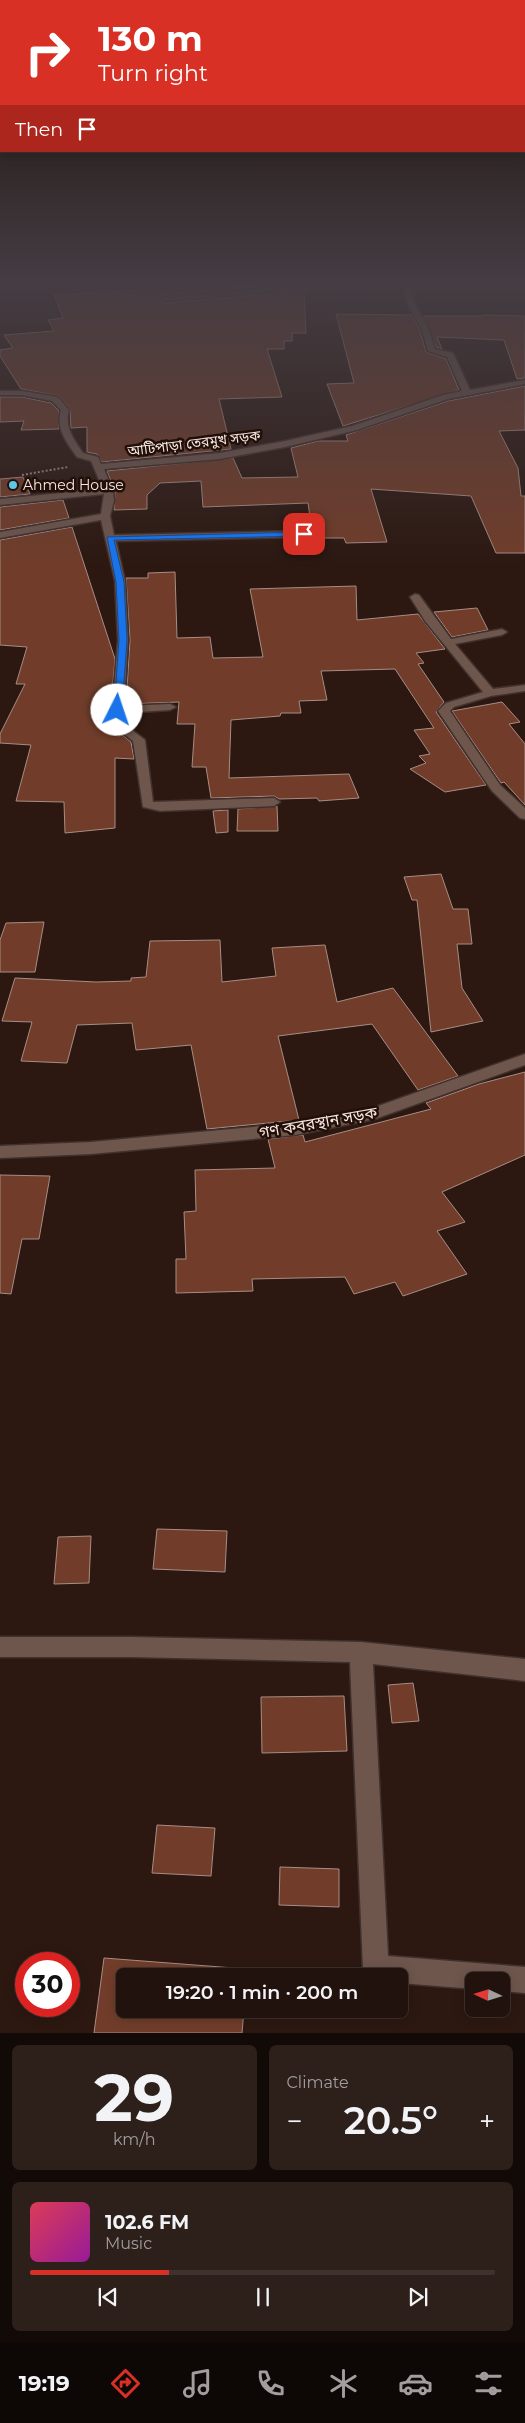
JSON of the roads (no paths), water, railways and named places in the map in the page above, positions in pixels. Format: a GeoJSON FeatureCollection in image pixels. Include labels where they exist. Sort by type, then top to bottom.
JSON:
{"type":"FeatureCollection","features":[{"type":"Feature","properties":{"kind":"street"},"geometry":{"type":"LineString","coordinates":[[461,378],[468,393]]}},
{"type":"Feature","properties":{"kind":"street","name":"আটিপাড়া তেরমুখ সড়ক"},"geometry":{"type":"LineString","coordinates":[[98,468],[211,457],[276,446],[354,428],[417,406],[468,393],[525,382]]}},
{"type":"Feature","properties":{"kind":"street"},"geometry":{"type":"LineString","coordinates":[[0,393],[22,393],[55,398],[65,410],[62,415],[65,431],[71,442],[80,454],[95,459],[108,491],[109,501],[105,516],[120,582],[123,640],[117,724],[139,740],[147,804],[152,807],[274,802]]}},
{"type":"Feature","properties":{"kind":"street"},"geometry":{"type":"LineString","coordinates":[[0,502],[108,491]]}},
{"type":"Feature","properties":{"kind":"street"},"geometry":{"type":"LineString","coordinates":[[0,535],[105,516]]}},
{"type":"Feature","properties":{"kind":"street"},"geometry":{"type":"LineString","coordinates":[[110,538],[304,534]]}},
{"type":"Feature","properties":{"kind":"street"},"geometry":{"type":"LineString","coordinates":[[416,597],[429,619],[450,642],[490,693]]}},
{"type":"Feature","properties":{"kind":"street"},"geometry":{"type":"LineString","coordinates":[[450,642],[502,632]]}},
{"type":"Feature","properties":{"kind":"street"},"geometry":{"type":"LineString","coordinates":[[525,688],[490,693],[450,705],[444,711],[496,788],[525,815]]}},
{"type":"Feature","properties":{"kind":"street"},"geometry":{"type":"LineString","coordinates":[[117,710],[170,707]]}},
{"type":"Feature","properties":{"kind":"street","name":"গণ কবরস্থান সড়ক"},"geometry":{"type":"LineString","coordinates":[[0,1152],[91,1148],[295,1129],[369,1115],[525,1059]]}},
{"type":"Feature","properties":{"kind":"street"},"geometry":{"type":"LineString","coordinates":[[0,1647],[132,1647],[361,1652],[525,1670]]}},
{"type":"Feature","properties":{"kind":"street"},"geometry":{"type":"LineString","coordinates":[[361,1652],[376,1968],[525,1980]]}},
{"type":"Feature","properties":{"kind":"place","name":"Ahmed House"},"geometry":{"type":"Point","coordinates":[13,485]}}]}
